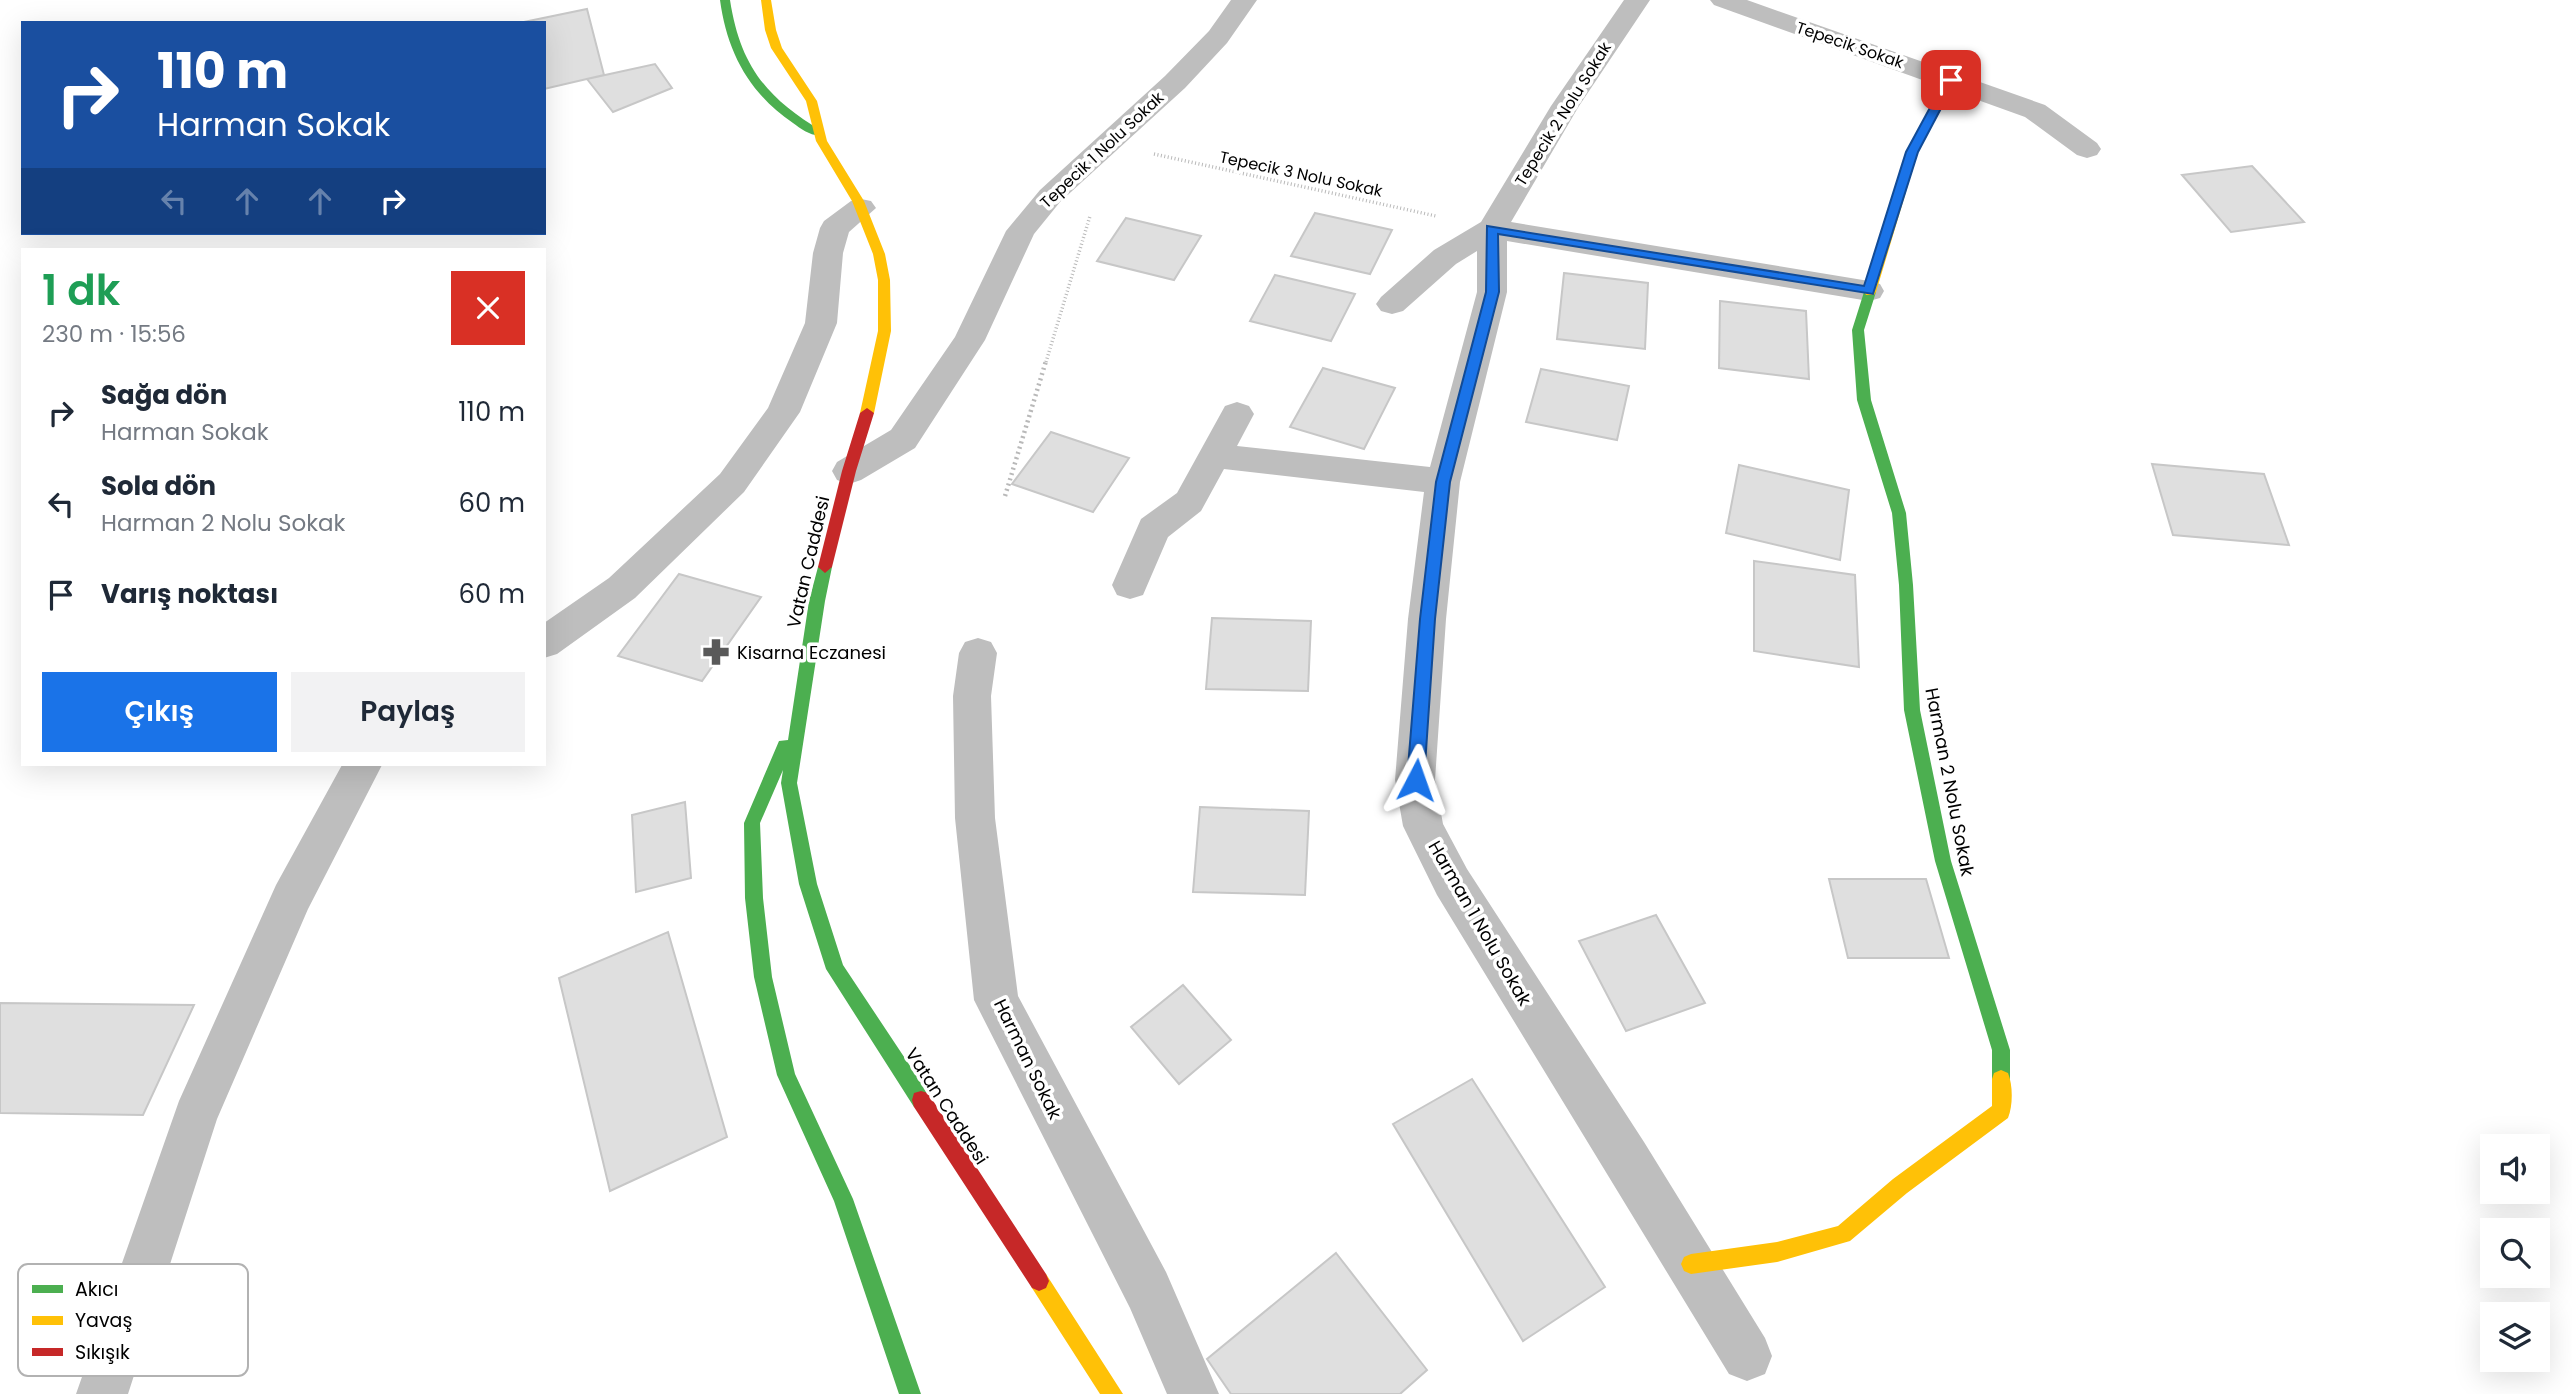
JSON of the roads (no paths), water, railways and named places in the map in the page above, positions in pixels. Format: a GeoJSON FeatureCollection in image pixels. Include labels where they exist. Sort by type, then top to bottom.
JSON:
{"type":"FeatureCollection","features":[{"type":"Feature","properties":{"kind":"street"},"geometry":{"type":"LineString","coordinates":[[725,0],[733,48],[750,77],[785,114],[818,133]]}},
{"type":"Feature","properties":{"kind":"street","name":"Vatan Caddesi"},"geometry":{"type":"LineString","coordinates":[[766,0],[768,29],[787,68],[813,105],[818,133],[874,234],[883,265],[888,316],[880,370],[849,471],[817,601],[799,712],[789,783],[808,884],[835,969],[1112,1394]]}},
{"type":"Feature","properties":{"kind":"street","name":"Tepecik 1 Nolu Sokak"},"geometry":{"type":"LineString","coordinates":[[849,471],[904,439],[969,341],[1021,231],[1050,196],[1175,82],[1218,37],[1244,0]]}},
{"type":"Feature","properties":{"kind":"street","name":"Tepecik 2 Nolu Sokak"},"geometry":{"type":"LineString","coordinates":[[1492,229],[1565,106],[1637,0]]}},
{"type":"Feature","properties":{"kind":"street","name":"Tepecik Sokak"},"geometry":{"type":"LineString","coordinates":[[1724,0],[2035,111],[2087,149]]}},
{"type":"Feature","properties":{"kind":"street","name":"Harman 2 Nolu Sokak"},"geometry":{"type":"LineString","coordinates":[[1691,1264],[1777,1252],[1843,1234],[1900,1186],[2001,1111],[2001,1050],[1943,861],[1912,710],[1906,585],[1899,513],[1864,400],[1858,330],[1912,152],[1951,80]]}},
{"type":"Feature","properties":{"kind":"street"},"geometry":{"type":"LineString","coordinates":[[546,642],[622,588],[732,484],[783,412],[821,323],[828,253],[835,228],[861,208]]}},
{"type":"Feature","properties":{"kind":"street"},"geometry":{"type":"LineString","coordinates":[[1392,304],[1445,257],[1492,229],[1869,291]]}},
{"type":"Feature","properties":{"kind":"street","name":"Harman 1 Nolu Sokak"},"geometry":{"type":"LineString","coordinates":[[1492,229],[1492,292],[1443,482],[1427,619],[1416,780],[1423,826],[1452,882],[1521,995],[1628,1159],[1747,1356]]}},
{"type":"Feature","properties":{"kind":"street"},"geometry":{"type":"LineString","coordinates":[[1130,585],[1154,529],[1189,502],[1237,414]]}},
{"type":"Feature","properties":{"kind":"street"},"geometry":{"type":"LineString","coordinates":[[1216,456],[1443,482]]}},
{"type":"Feature","properties":{"kind":"street","name":"Harman Sokak"},"geometry":{"type":"LineString","coordinates":[[978,653],[972,696],[975,818],[996,1000],[1148,1290],[1193,1394]]}},
{"type":"Feature","properties":{"kind":"street"},"geometry":{"type":"LineString","coordinates":[[799,712],[752,823],[754,898],[763,976],[786,1075],[843,1199],[910,1394]]}},
{"type":"Feature","properties":{"kind":"street"},"geometry":{"type":"LineString","coordinates":[[146,1264],[195,1117],[291,899],[361,766]]}},
{"type":"Feature","properties":{"kind":"street"},"geometry":{"type":"LineString","coordinates":[[102,1394],[108,1376]]}},
{"type":"Feature","properties":{"kind":"place","name":"Kisarna Eczanesi"},"geometry":{"type":"Point","coordinates":[716,652]}}]}
